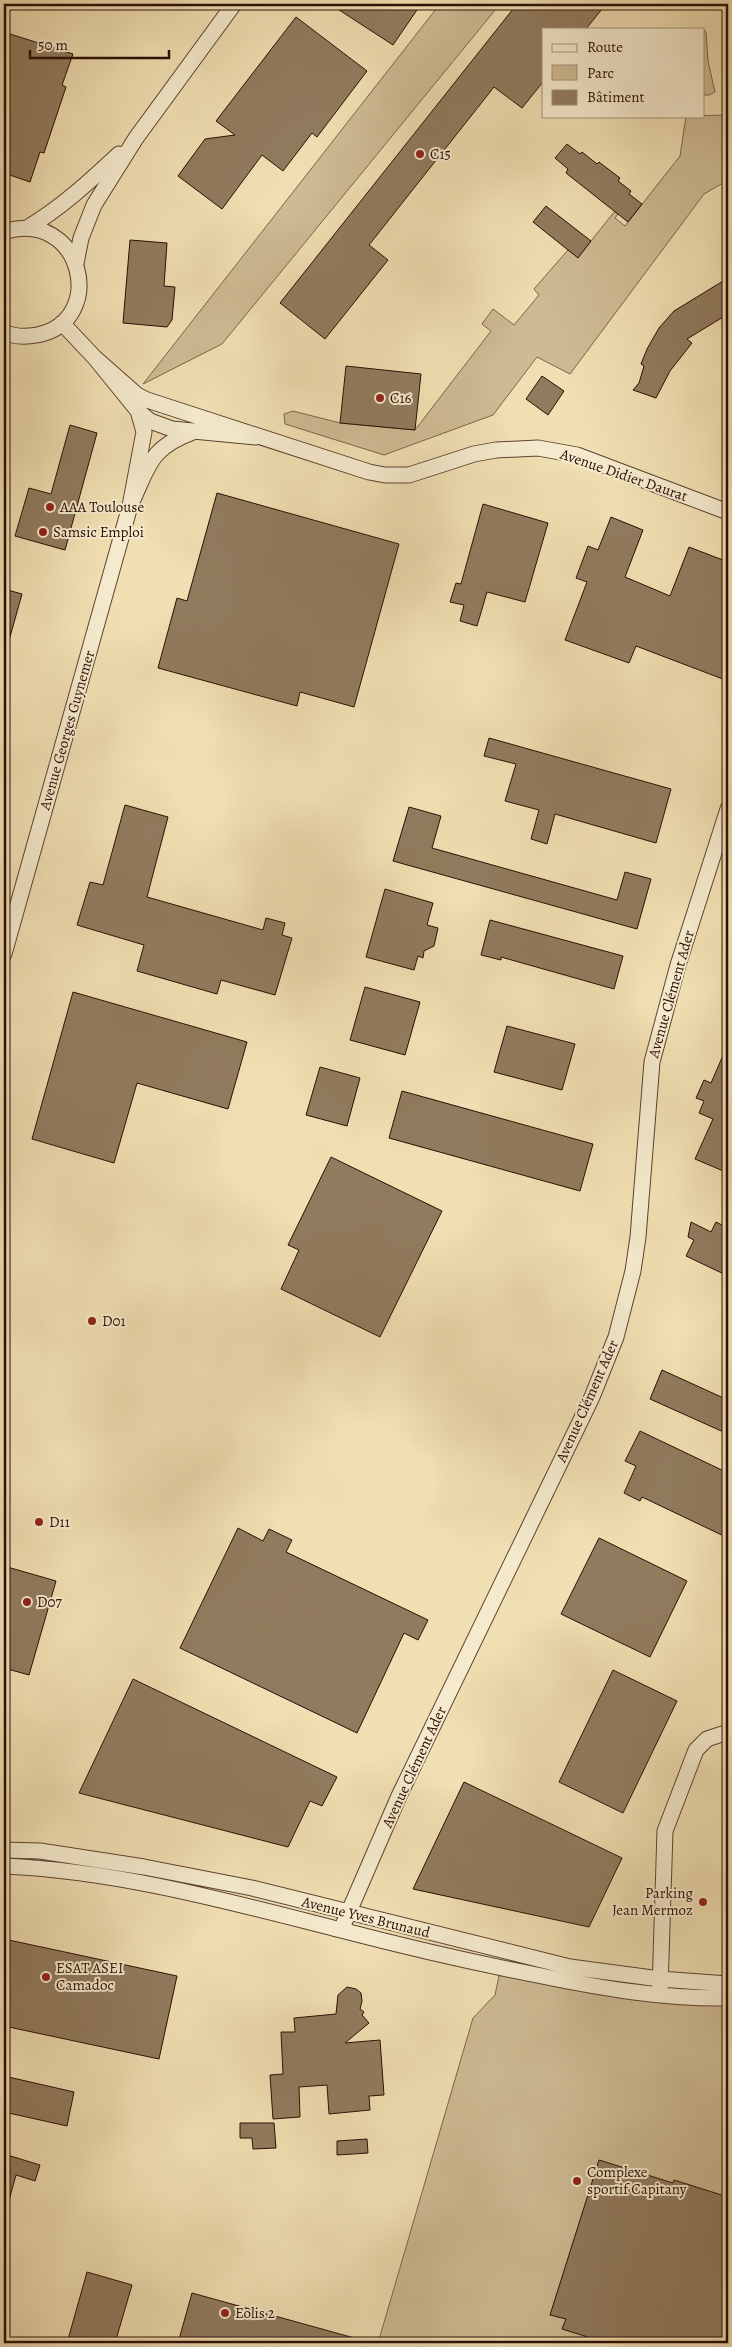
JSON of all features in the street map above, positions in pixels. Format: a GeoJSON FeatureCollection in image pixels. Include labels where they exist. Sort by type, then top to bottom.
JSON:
{"type":"FeatureCollection","features":[{"type":"Feature","properties":{"kind":"street"},"geometry":{"type":"LineString","coordinates":[[76,263],[80,238],[94,205],[136,138],[234,4]]}},
{"type":"Feature","properties":{"kind":"street"},"geometry":{"type":"LineString","coordinates":[[27,228],[42,219],[87,184],[136,138]]}},
{"type":"Feature","properties":{"kind":"street"},"geometry":{"type":"LineString","coordinates":[[4,232],[27,228],[48,232],[65,245],[76,263],[80,279],[78,295],[72,310],[62,323],[45,333],[4,344]]}},
{"type":"Feature","properties":{"kind":"street","name":"Avenue Didier Daurat"},"geometry":{"type":"LineString","coordinates":[[62,323],[95,358],[136,395],[142,405],[200,424],[256,436],[370,472],[397,476],[409,475],[474,454],[496,450],[538,448],[591,460],[728,512]]}},
{"type":"Feature","properties":{"kind":"street"},"geometry":{"type":"LineString","coordinates":[[4,332],[26,337]]}},
{"type":"Feature","properties":{"kind":"street"},"geometry":{"type":"LineString","coordinates":[[142,405],[153,424]]}},
{"type":"Feature","properties":{"kind":"street","name":"Avenue Georges Guynemer"},"geometry":{"type":"LineString","coordinates":[[130,506],[156,452],[153,424],[142,405]]}},
{"type":"Feature","properties":{"kind":"street","name":"Avenue Didier Daurat"},"geometry":{"type":"LineString","coordinates":[[153,424],[183,415],[200,424]]}},
{"type":"Feature","properties":{"kind":"street","name":"Avenue Georges Guynemer"},"geometry":{"type":"LineString","coordinates":[[4,954],[153,424]]}},
{"type":"Feature","properties":{"kind":"street"},"geometry":{"type":"LineString","coordinates":[[156,452],[167,443],[200,424]]}},
{"type":"Feature","properties":{"kind":"street","name":"Avenue Clément Ader"},"geometry":{"type":"LineString","coordinates":[[341,1930],[399,1796],[592,1396],[616,1337],[629,1290],[638,1236],[652,1062],[670,990],[728,809]]}},
{"type":"Feature","properties":{"kind":"street"},"geometry":{"type":"LineString","coordinates":[[660,1995],[665,1831],[696,1750],[707,1739],[728,1732]]}},
{"type":"Feature","properties":{"kind":"street","name":"Avenue Yves Brunaud"},"geometry":{"type":"LineString","coordinates":[[4,1850],[40,1852],[144,1867],[252,1888],[570,1967],[660,1979],[728,1984]]}},
{"type":"Feature","properties":{"kind":"street","name":"Avenue Yves Brunaud"},"geometry":{"type":"LineString","coordinates":[[4,1866],[36,1868],[141,1882],[248,1905],[341,1930],[518,1971],[584,1984],[660,1995],[728,1998]]}},
{"type":"Feature","properties":{"kind":"green space"},"geometry":{"type":"Polygon","coordinates":[[[440,4],[500,4],[222,344],[143,384],[440,4]]]}},
{"type":"Feature","properties":{"kind":"green space"},"geometry":{"type":"Polygon","coordinates":[[[704,30],[706,32],[708,61],[715,92],[704,95],[704,30]]]}},
{"type":"Feature","properties":{"kind":"green space"},"geometry":{"type":"Polygon","coordinates":[[[728,115],[728,180],[704,194],[570,374],[537,357],[493,415],[384,455],[285,424],[284,414],[293,411],[340,423],[415,430],[491,331],[482,324],[493,309],[514,325],[539,295],[534,289],[568,250],[578,257],[615,211],[619,213],[615,218],[625,226],[680,156],[686,118],[704,118],[704,116],[728,115]]]}},
{"type":"Feature","properties":{"kind":"green space","name":"Complexe sportif Capitany"},"geometry":{"type":"Polygon","coordinates":[[[528,1973],[728,1998],[728,2343],[378,2343],[473,2018],[495,1995],[499,1976],[528,1973]]]}},
{"type":"Feature","properties":{"kind":"building"},"geometry":{"type":"Polygon","coordinates":[[[330,4],[421,4],[393,45],[330,4]]]}},
{"type":"Feature","properties":{"kind":"building","name":"C15"},"geometry":{"type":"Polygon","coordinates":[[[517,4],[606,4],[587,28],[542,28],[542,83],[522,108],[494,87],[369,245],[388,260],[325,339],[280,303],[517,4]]]}},
{"type":"Feature","properties":{"kind":"building"},"geometry":{"type":"Polygon","coordinates":[[[296,17],[367,71],[317,137],[312,133],[283,171],[262,155],[222,209],[178,176],[205,139],[235,135],[216,121],[296,17]]]}},
{"type":"Feature","properties":{"kind":"building"},"geometry":{"type":"Polygon","coordinates":[[[7,33],[73,54],[62,85],[66,87],[44,153],[40,152],[30,182],[4,173],[4,43],[7,33]]]}},
{"type":"Feature","properties":{"kind":"building"},"geometry":{"type":"Polygon","coordinates":[[[567,144],[580,154],[582,152],[597,164],[599,162],[620,178],[618,181],[631,191],[629,194],[642,204],[628,222],[566,173],[568,169],[555,158],[567,144]]]}},
{"type":"Feature","properties":{"kind":"building"},"geometry":{"type":"Polygon","coordinates":[[[546,206],[591,241],[578,258],[533,222],[546,206]]]}},
{"type":"Feature","properties":{"kind":"building"},"geometry":{"type":"Polygon","coordinates":[[[130,240],[167,243],[164,286],[175,287],[172,320],[167,327],[123,323],[130,240]]]}},
{"type":"Feature","properties":{"kind":"building"},"geometry":{"type":"Polygon","coordinates":[[[728,278],[728,314],[687,339],[692,343],[670,371],[656,398],[633,390],[639,383],[644,366],[641,364],[647,349],[659,328],[674,311],[728,278]]]}},
{"type":"Feature","properties":{"kind":"building","name":"C16"},"geometry":{"type":"Polygon","coordinates":[[[346,366],[421,374],[415,430],[340,423],[346,366]]]}},
{"type":"Feature","properties":{"kind":"building"},"geometry":{"type":"Polygon","coordinates":[[[542,376],[564,391],[548,415],[526,399],[542,376]]]}},
{"type":"Feature","properties":{"kind":"building"},"geometry":{"type":"Polygon","coordinates":[[[70,425],[97,433],[65,550],[15,536],[29,488],[51,494],[70,425]]]}},
{"type":"Feature","properties":{"kind":"building"},"geometry":{"type":"Polygon","coordinates":[[[217,493],[399,544],[354,707],[300,692],[297,706],[158,668],[177,598],[187,601],[217,493]]]}},
{"type":"Feature","properties":{"kind":"building"},"geometry":{"type":"Polygon","coordinates":[[[483,504],[548,523],[525,602],[487,592],[477,626],[460,621],[464,605],[450,602],[456,583],[461,584],[483,504]]]}},
{"type":"Feature","properties":{"kind":"building"},"geometry":{"type":"Polygon","coordinates":[[[611,517],[643,530],[625,577],[670,596],[689,547],[728,562],[728,681],[636,646],[629,663],[565,640],[587,582],[576,578],[588,546],[598,550],[611,517]]]}},
{"type":"Feature","properties":{"kind":"building"},"geometry":{"type":"Polygon","coordinates":[[[4,589],[22,594],[8,644],[4,643],[4,589]]]}},
{"type":"Feature","properties":{"kind":"building"},"geometry":{"type":"Polygon","coordinates":[[[489,738],[671,789],[656,843],[555,814],[547,844],[531,839],[539,810],[505,801],[516,764],[484,756],[489,738]]]}},
{"type":"Feature","properties":{"kind":"building"},"geometry":{"type":"Polygon","coordinates":[[[125,805],[168,817],[147,897],[263,930],[266,918],[285,923],[282,935],[292,938],[275,995],[221,980],[217,994],[137,971],[144,945],[77,925],[90,882],[103,885],[125,805]]]}},
{"type":"Feature","properties":{"kind":"building"},"geometry":{"type":"Polygon","coordinates":[[[409,807],[441,816],[432,848],[617,900],[625,872],[651,879],[637,929],[393,861],[409,807]]]}},
{"type":"Feature","properties":{"kind":"building"},"geometry":{"type":"Polygon","coordinates":[[[385,889],[433,903],[427,925],[438,928],[434,946],[424,951],[423,958],[418,956],[414,970],[366,957],[385,889]]]}},
{"type":"Feature","properties":{"kind":"building"},"geometry":{"type":"Polygon","coordinates":[[[490,920],[623,956],[614,989],[501,957],[501,960],[481,955],[490,920]]]}},
{"type":"Feature","properties":{"kind":"building"},"geometry":{"type":"Polygon","coordinates":[[[365,987],[420,1002],[405,1055],[350,1040],[365,987]]]}},
{"type":"Feature","properties":{"kind":"building"},"geometry":{"type":"Polygon","coordinates":[[[73,992],[247,1042],[228,1109],[137,1083],[114,1163],[32,1139],[73,992]]]}},
{"type":"Feature","properties":{"kind":"building"},"geometry":{"type":"Polygon","coordinates":[[[507,1026],[575,1044],[562,1090],[494,1072],[507,1026]]]}},
{"type":"Feature","properties":{"kind":"building"},"geometry":{"type":"Polygon","coordinates":[[[728,1044],[728,1173],[695,1159],[713,1119],[699,1113],[704,1101],[696,1098],[704,1080],[711,1083],[728,1044]]]}},
{"type":"Feature","properties":{"kind":"building"},"geometry":{"type":"Polygon","coordinates":[[[320,1067],[360,1078],[347,1126],[306,1115],[320,1067]]]}},
{"type":"Feature","properties":{"kind":"building"},"geometry":{"type":"Polygon","coordinates":[[[402,1091],[593,1144],[580,1191],[389,1138],[402,1091]]]}},
{"type":"Feature","properties":{"kind":"building"},"geometry":{"type":"Polygon","coordinates":[[[331,1157],[442,1211],[380,1337],[281,1289],[299,1250],[288,1245],[331,1157]]]}},
{"type":"Feature","properties":{"kind":"building"},"geometry":{"type":"Polygon","coordinates":[[[691,1222],[711,1232],[716,1222],[728,1228],[728,1276],[686,1256],[694,1240],[688,1237],[691,1222]]]}},
{"type":"Feature","properties":{"kind":"building"},"geometry":{"type":"Polygon","coordinates":[[[662,1370],[728,1400],[728,1434],[650,1399],[662,1370]]]}},
{"type":"Feature","properties":{"kind":"building"},"geometry":{"type":"Polygon","coordinates":[[[640,1431],[728,1473],[728,1538],[642,1497],[640,1501],[624,1493],[636,1466],[625,1461],[640,1431]]]}},
{"type":"Feature","properties":{"kind":"building"},"geometry":{"type":"Polygon","coordinates":[[[238,1528],[263,1541],[269,1529],[292,1540],[286,1552],[428,1620],[418,1640],[404,1633],[357,1733],[180,1648],[238,1528]]]}},
{"type":"Feature","properties":{"kind":"building"},"geometry":{"type":"Polygon","coordinates":[[[599,1538],[687,1581],[650,1657],[561,1614],[599,1538]]]}},
{"type":"Feature","properties":{"kind":"building","name":"D07"},"geometry":{"type":"Polygon","coordinates":[[[4,1566],[56,1581],[29,1675],[4,1668],[4,1566]]]}},
{"type":"Feature","properties":{"kind":"building"},"geometry":{"type":"Polygon","coordinates":[[[613,1670],[677,1701],[623,1813],[559,1782],[613,1670]]]}},
{"type":"Feature","properties":{"kind":"building"},"geometry":{"type":"Polygon","coordinates":[[[133,1679],[337,1777],[322,1806],[310,1801],[288,1847],[79,1793],[133,1679]]]}},
{"type":"Feature","properties":{"kind":"building"},"geometry":{"type":"Polygon","coordinates":[[[464,1782],[622,1858],[589,1927],[413,1889],[464,1782]]]}},
{"type":"Feature","properties":{"kind":"building"},"geometry":{"type":"Polygon","coordinates":[[[4,1939],[177,1976],[159,2059],[4,2026],[4,1939]]]}},
{"type":"Feature","properties":{"kind":"building"},"geometry":{"type":"Polygon","coordinates":[[[347,1987],[356,1989],[361,1993],[360,2009],[364,2012],[362,2015],[369,2023],[345,2043],[380,2040],[384,2095],[369,2096],[370,2110],[329,2114],[327,2085],[299,2087],[300,2117],[273,2119],[270,2075],[283,2074],[281,2032],[295,2032],[294,2018],[336,2014],[338,1995],[347,1987]]]}},
{"type":"Feature","properties":{"kind":"building"},"geometry":{"type":"Polygon","coordinates":[[[4,2076],[74,2092],[67,2126],[4,2112],[4,2076]]]}},
{"type":"Feature","properties":{"kind":"building"},"geometry":{"type":"Polygon","coordinates":[[[240,2123],[274,2123],[276,2148],[253,2149],[252,2138],[240,2138],[240,2123]]]}},
{"type":"Feature","properties":{"kind":"building"},"geometry":{"type":"Polygon","coordinates":[[[367,2139],[368,2153],[337,2155],[337,2141],[367,2139]]]}},
{"type":"Feature","properties":{"kind":"building"},"geometry":{"type":"Polygon","coordinates":[[[4,2154],[40,2165],[35,2181],[16,2175],[8,2204],[4,2204],[4,2154]]]}},
{"type":"Feature","properties":{"kind":"building"},"geometry":{"type":"Polygon","coordinates":[[[599,2160],[673,2183],[674,2180],[728,2197],[728,2343],[607,2343],[562,2329],[566,2319],[550,2315],[599,2160]]]}},
{"type":"Feature","properties":{"kind":"building"},"geometry":{"type":"Polygon","coordinates":[[[87,2272],[132,2285],[115,2343],[67,2343],[87,2272]]]}},
{"type":"Feature","properties":{"kind":"building","name":"Eolis 2"},"geometry":{"type":"Polygon","coordinates":[[[192,2293],[358,2339],[358,2343],[178,2343],[192,2293]]]}},
{"type":"Feature","properties":{"kind":"place","name":"C15"},"geometry":{"type":"Point","coordinates":[420,154]}},
{"type":"Feature","properties":{"kind":"place","name":"C16"},"geometry":{"type":"Point","coordinates":[380,398]}},
{"type":"Feature","properties":{"kind":"place","name":"AAA Toulouse"},"geometry":{"type":"Point","coordinates":[50,507]}},
{"type":"Feature","properties":{"kind":"place","name":"Samsic Emploi"},"geometry":{"type":"Point","coordinates":[43,532]}},
{"type":"Feature","properties":{"kind":"place","name":"D01"},"geometry":{"type":"Point","coordinates":[92,1321]}},
{"type":"Feature","properties":{"kind":"place","name":"D11"},"geometry":{"type":"Point","coordinates":[39,1522]}},
{"type":"Feature","properties":{"kind":"place","name":"D07"},"geometry":{"type":"Point","coordinates":[27,1602]}},
{"type":"Feature","properties":{"kind":"place","name":"Parking Jean Mermoz"},"geometry":{"type":"Point","coordinates":[703,1902]}},
{"type":"Feature","properties":{"kind":"place","name":"ESAT ASEI Camadoc"},"geometry":{"type":"Point","coordinates":[46,1977]}},
{"type":"Feature","properties":{"kind":"place","name":"Complexe sportif Capitany"},"geometry":{"type":"Point","coordinates":[577,2181]}},
{"type":"Feature","properties":{"kind":"place","name":"Eolis 2"},"geometry":{"type":"Point","coordinates":[225,2313]}}]}
